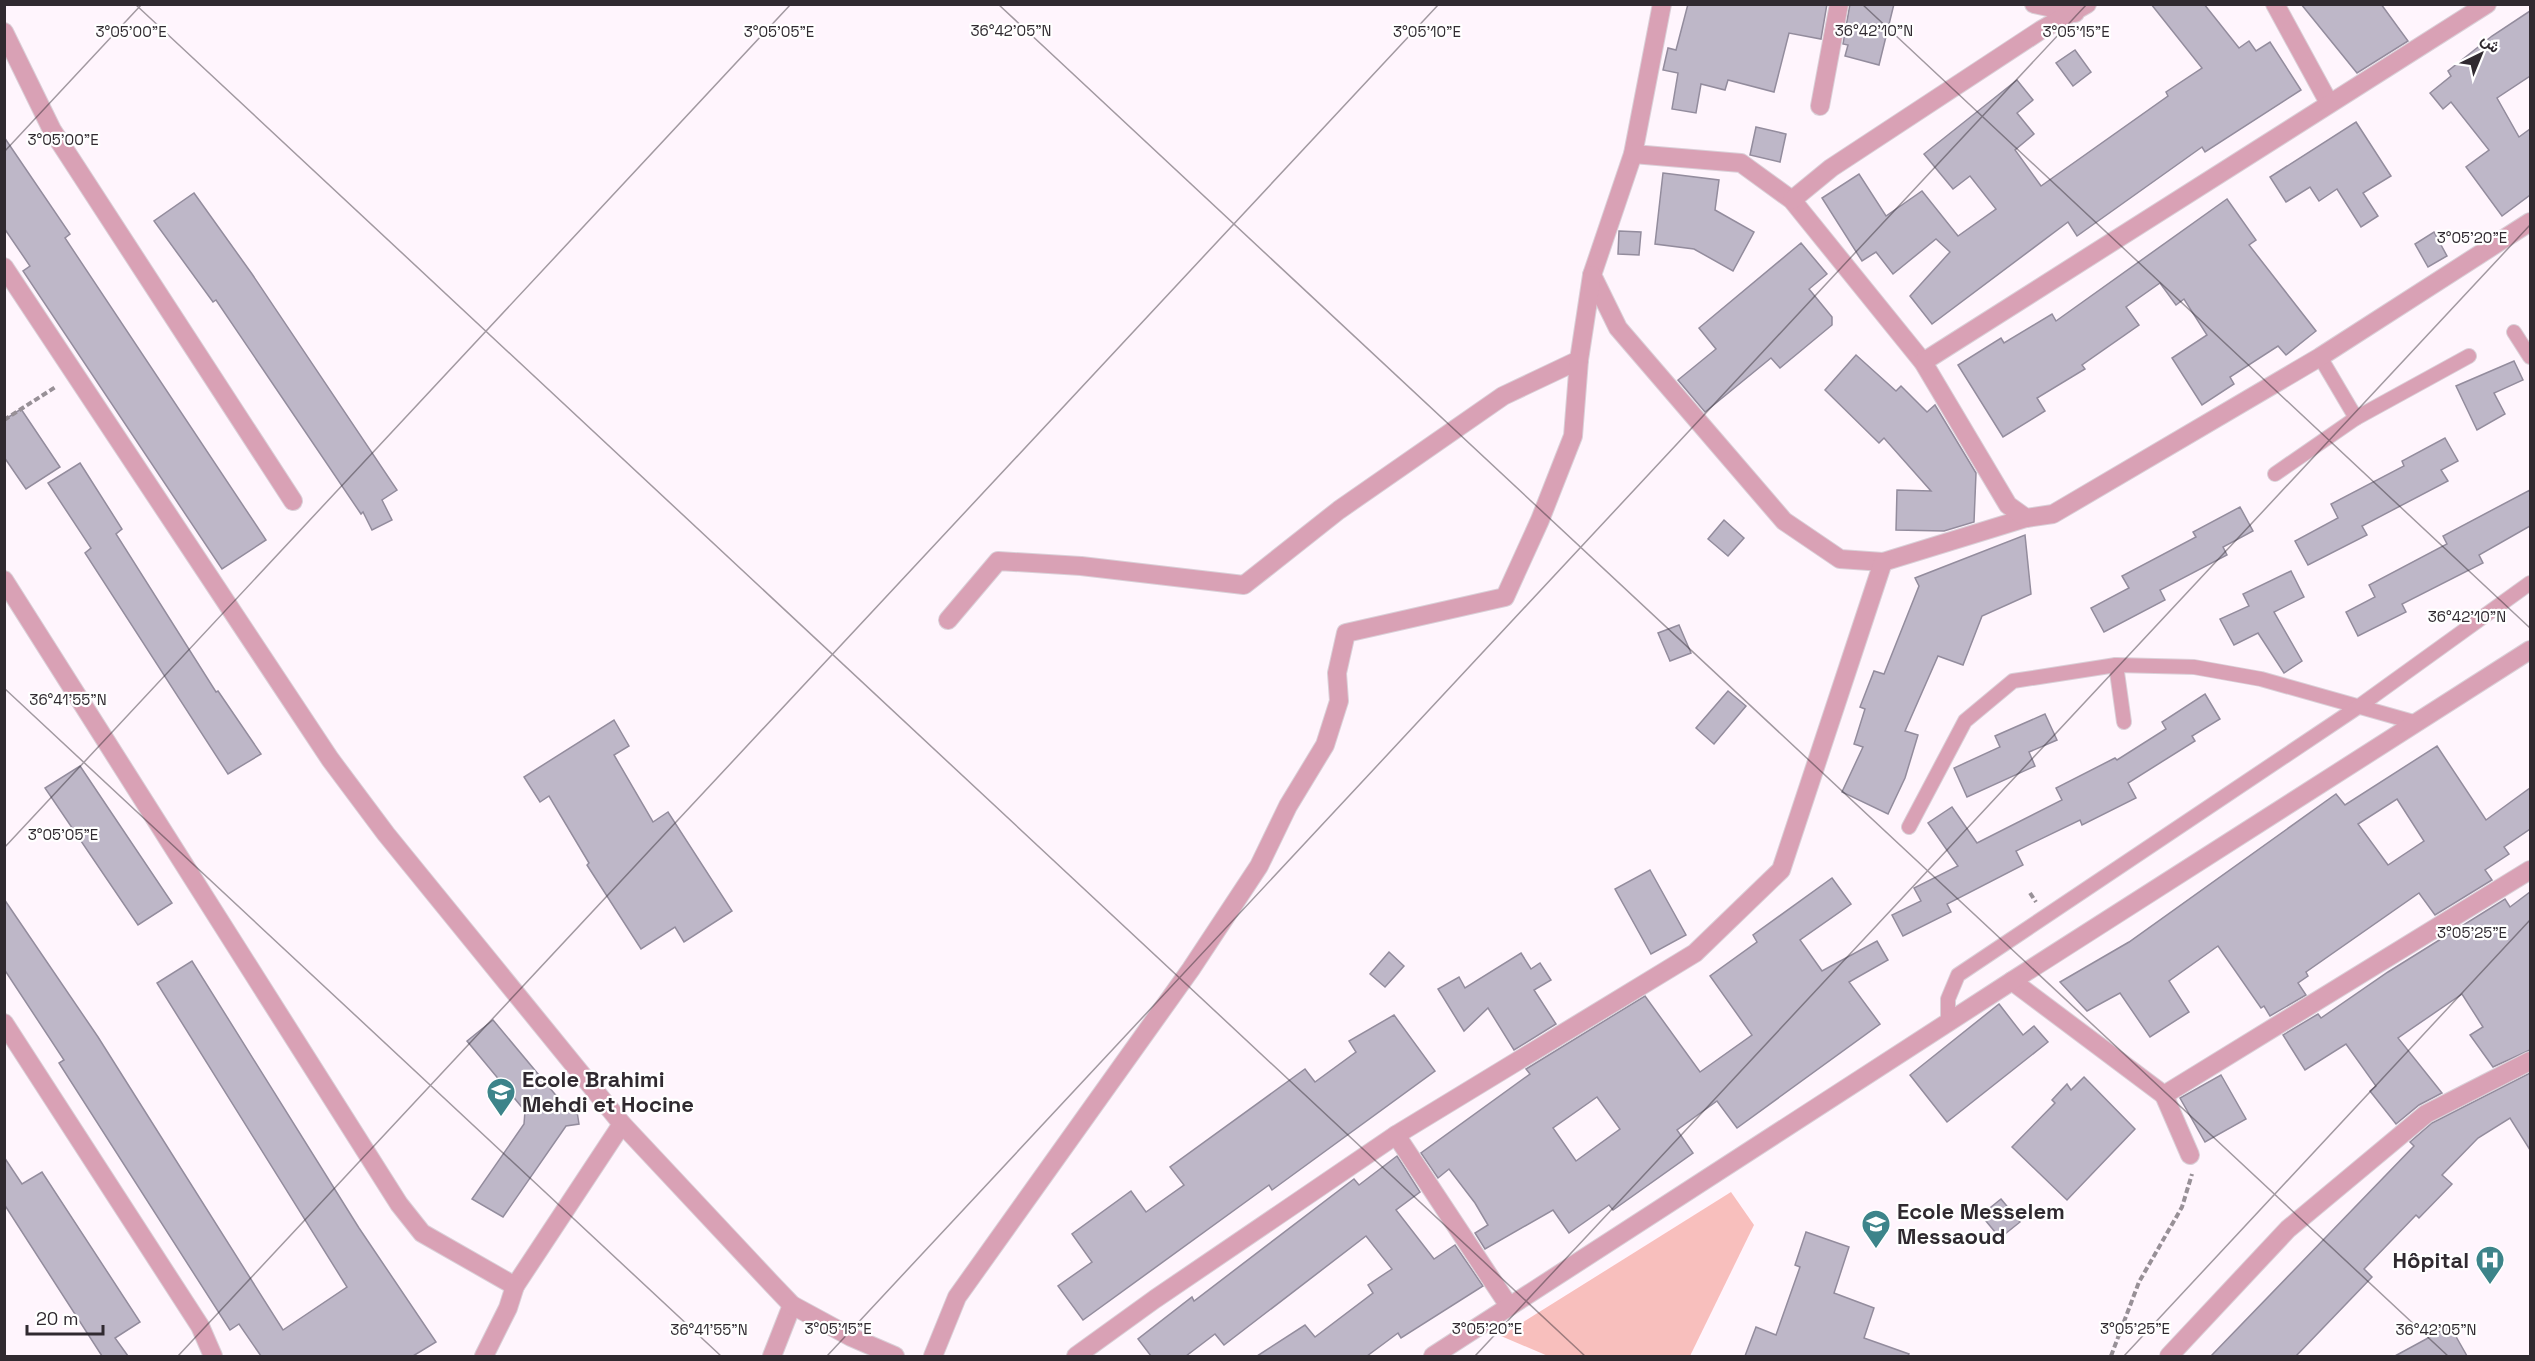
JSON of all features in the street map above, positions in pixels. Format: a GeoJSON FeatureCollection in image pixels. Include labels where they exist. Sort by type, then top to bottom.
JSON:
{"type":"FeatureCollection","features":[{"type":"Feature","properties":{"kind":"street"},"geometry":{"type":"LineString","coordinates":[[933,1356],[957,1297],[1191,969],[1259,867],[1288,806],[1325,745],[1339,701],[1338,673],[1346,633],[1505,597],[1540,520],[1573,436],[1579,360],[1592,274],[1633,154],[1662,4]]}},
{"type":"Feature","properties":{"kind":"street"},"geometry":{"type":"LineString","coordinates":[[1820,106],[1839,4]]}},
{"type":"Feature","properties":{"kind":"street"},"geometry":{"type":"LineString","coordinates":[[2034,4],[2081,9]]}},
{"type":"Feature","properties":{"kind":"street"},"geometry":{"type":"LineString","coordinates":[[2276,4],[2329,103]]}},
{"type":"Feature","properties":{"kind":"street"},"geometry":{"type":"LineString","coordinates":[[1923,362],[2487,4]]}},
{"type":"Feature","properties":{"kind":"street"},"geometry":{"type":"LineString","coordinates":[[1792,200],[1832,168],[2042,30],[2081,9]]}},
{"type":"Feature","properties":{"kind":"street"},"geometry":{"type":"LineString","coordinates":[[4,32],[52,130],[293,501]]}},
{"type":"Feature","properties":{"kind":"street"},"geometry":{"type":"LineString","coordinates":[[1633,154],[1742,163],[1792,200],[1923,362],[2008,505],[2026,518]]}},
{"type":"Feature","properties":{"kind":"street"},"geometry":{"type":"LineString","coordinates":[[1592,274],[1618,328],[1785,521],[1840,559],[1882,562],[2026,518],[2053,514],[2320,357],[2530,222]]}},
{"type":"Feature","properties":{"kind":"street"},"geometry":{"type":"LineString","coordinates":[[4,267],[330,759],[386,834],[622,1124],[792,1305],[851,1337],[896,1356]]}},
{"type":"Feature","properties":{"kind":"street"},"geometry":{"type":"LineString","coordinates":[[948,621],[998,561],[1081,566],[1244,585],[1339,510],[1503,396],[1579,360]]}},
{"type":"Feature","properties":{"kind":"street"},"geometry":{"type":"LineString","coordinates":[[1076,1356],[1155,1299],[1396,1135],[1695,952],[1781,870],[1882,562]]}},
{"type":"Feature","properties":{"kind":"street"},"geometry":{"type":"LineString","coordinates":[[4,580],[399,1204],[422,1233],[515,1286]]}},
{"type":"Feature","properties":{"kind":"street"},"geometry":{"type":"LineString","coordinates":[[1432,1356],[2530,650]]}},
{"type":"Feature","properties":{"kind":"street"},"geometry":{"type":"LineString","coordinates":[[2164,1095],[2530,870]]}},
{"type":"Feature","properties":{"kind":"street"},"geometry":{"type":"LineString","coordinates":[[2012,981],[2164,1095],[2190,1155]]}},
{"type":"Feature","properties":{"kind":"street"},"geometry":{"type":"LineString","coordinates":[[4,1023],[200,1326],[213,1356]]}},
{"type":"Feature","properties":{"kind":"street"},"geometry":{"type":"LineString","coordinates":[[2169,1356],[2288,1229],[2426,1114],[2530,1062]]}},
{"type":"Feature","properties":{"kind":"street"},"geometry":{"type":"LineString","coordinates":[[484,1356],[508,1308],[515,1286],[622,1124]]}},
{"type":"Feature","properties":{"kind":"street"},"geometry":{"type":"LineString","coordinates":[[1396,1135],[1509,1306]]}},
{"type":"Feature","properties":{"kind":"street"},"geometry":{"type":"LineString","coordinates":[[772,1356],[792,1305]]}},
{"type":"Feature","properties":{"kind":"lane"},"geometry":{"type":"LineString","coordinates":[[2514,332],[2530,357]]}},
{"type":"Feature","properties":{"kind":"lane"},"geometry":{"type":"LineString","coordinates":[[2275,474],[2356,418],[2469,356]]}},
{"type":"Feature","properties":{"kind":"lane"},"geometry":{"type":"LineString","coordinates":[[2320,357],[2356,418]]}},
{"type":"Feature","properties":{"kind":"lane"},"geometry":{"type":"LineString","coordinates":[[1948,1023],[1948,999],[1958,975],[2358,706],[2530,583]]}},
{"type":"Feature","properties":{"kind":"lane"},"geometry":{"type":"LineString","coordinates":[[2116,665],[2124,722]]}},
{"type":"Feature","properties":{"kind":"lane"},"geometry":{"type":"LineString","coordinates":[[1909,826],[1965,721],[2013,681],[2116,665],[2194,667],[2261,679],[2417,723]]}},
{"type":"Feature","properties":{"kind":"path"},"geometry":{"type":"LineString","coordinates":[[4,420],[76,373]]}},
{"type":"Feature","properties":{"kind":"path"},"geometry":{"type":"LineString","coordinates":[[2111,1356],[2139,1282],[2182,1207],[2192,1176],[2190,1155]]}},
{"type":"Feature","properties":{"kind":"shaded area"},"geometry":{"type":"Polygon","coordinates":[[[1731,1192],[1754,1225],[1690,1356],[1548,1356],[1501,1336],[1731,1192]]]}},
{"type":"Feature","properties":{"kind":"building"},"geometry":{"type":"Polygon","coordinates":[[[1688,4],[1827,4],[1821,39],[1789,33],[1774,92],[1728,80],[1725,90],[1701,84],[1696,113],[1672,109],[1678,73],[1663,70],[1668,48],[1676,50],[1688,4]]]}},
{"type":"Feature","properties":{"kind":"building"},"geometry":{"type":"Polygon","coordinates":[[[1850,4],[1894,4],[1879,65],[1845,56],[1848,45],[1843,44],[1850,4]]]}},
{"type":"Feature","properties":{"kind":"building"},"geometry":{"type":"Polygon","coordinates":[[[2151,4],[2204,4],[2239,48],[2249,41],[2256,51],[2270,42],[2301,90],[2205,152],[2202,147],[2077,236],[2068,222],[1932,324],[1910,296],[1950,252],[1936,239],[1893,274],[1876,252],[1862,261],[1822,198],[1859,174],[1886,216],[1922,191],[1958,236],[1996,209],[1970,176],[1953,189],[1924,154],[2017,80],[2033,100],[2017,113],[2034,134],[2015,150],[2041,186],[2168,96],[2166,92],[2202,68],[2151,4]]]}},
{"type":"Feature","properties":{"kind":"building"},"geometry":{"type":"Polygon","coordinates":[[[2301,4],[2381,4],[2408,41],[2357,73],[2301,4]]]}},
{"type":"Feature","properties":{"kind":"building"},"geometry":{"type":"Polygon","coordinates":[[[2530,11],[2530,76],[2497,98],[2519,137],[2530,129],[2530,195],[2502,216],[2466,167],[2489,150],[2451,102],[2443,109],[2430,93],[2451,76],[2448,71],[2492,36],[2530,11]]]}},
{"type":"Feature","properties":{"kind":"building"},"geometry":{"type":"Polygon","coordinates":[[[2075,50],[2091,72],[2073,86],[2056,63],[2075,50]]]}},
{"type":"Feature","properties":{"kind":"building"},"geometry":{"type":"Polygon","coordinates":[[[2356,122],[2391,176],[2363,193],[2378,216],[2361,227],[2337,189],[2319,201],[2310,187],[2286,202],[2270,177],[2356,122]]]}},
{"type":"Feature","properties":{"kind":"building"},"geometry":{"type":"Polygon","coordinates":[[[1756,127],[1786,134],[1780,162],[1750,155],[1756,127]]]}},
{"type":"Feature","properties":{"kind":"building"},"geometry":{"type":"Polygon","coordinates":[[[4,137],[70,234],[65,238],[266,540],[222,569],[23,271],[30,266],[4,228],[4,137]]]}},
{"type":"Feature","properties":{"kind":"building"},"geometry":{"type":"Polygon","coordinates":[[[1663,173],[1719,180],[1715,210],[1754,232],[1733,271],[1694,249],[1655,244],[1663,173]]]}},
{"type":"Feature","properties":{"kind":"building"},"geometry":{"type":"Polygon","coordinates":[[[194,193],[252,274],[397,490],[382,500],[392,520],[372,530],[363,512],[361,514],[216,300],[213,302],[154,221],[194,193]]]}},
{"type":"Feature","properties":{"kind":"building"},"geometry":{"type":"Polygon","coordinates":[[[2227,199],[2256,240],[2249,245],[2316,331],[2286,355],[2278,346],[2230,377],[2234,384],[2202,405],[2172,358],[2207,335],[2184,299],[2176,305],[2160,283],[2126,307],[2139,325],[2082,365],[2085,369],[2037,398],[2045,411],[2003,437],[1958,365],[2001,338],[2004,343],[2052,314],[2056,321],[2227,199]]]}},
{"type":"Feature","properties":{"kind":"building"},"geometry":{"type":"Polygon","coordinates":[[[1619,231],[1641,232],[1639,255],[1618,254],[1619,231]]]}},
{"type":"Feature","properties":{"kind":"building"},"geometry":{"type":"Polygon","coordinates":[[[2434,232],[2447,256],[2428,267],[2415,244],[2434,232]]]}},
{"type":"Feature","properties":{"kind":"building"},"geometry":{"type":"Polygon","coordinates":[[[1801,243],[1827,274],[1809,289],[1832,317],[1832,325],[1780,368],[1771,358],[1705,412],[1678,380],[1716,349],[1699,328],[1801,243]]]}},
{"type":"Feature","properties":{"kind":"building"},"geometry":{"type":"Polygon","coordinates":[[[1856,355],[1896,391],[1901,386],[1927,412],[1935,405],[1976,473],[1974,522],[1944,531],[1896,530],[1897,490],[1931,491],[1884,438],[1879,443],[1825,390],[1856,355]]]}},
{"type":"Feature","properties":{"kind":"building"},"geometry":{"type":"Polygon","coordinates":[[[2514,361],[2523,380],[2494,393],[2505,414],[2477,430],[2456,386],[2514,361]]]}},
{"type":"Feature","properties":{"kind":"building"},"geometry":{"type":"Polygon","coordinates":[[[21,409],[60,467],[26,489],[4,457],[4,420],[21,409]]]}},
{"type":"Feature","properties":{"kind":"building"},"geometry":{"type":"Polygon","coordinates":[[[2445,438],[2458,461],[2441,470],[2448,481],[2362,526],[2367,535],[2308,565],[2295,541],[2338,518],[2331,504],[2404,466],[2402,461],[2445,438]]]}},
{"type":"Feature","properties":{"kind":"building"},"geometry":{"type":"Polygon","coordinates":[[[80,463],[122,529],[116,534],[216,692],[218,691],[261,754],[228,774],[85,553],[91,548],[48,483],[80,463]]]}},
{"type":"Feature","properties":{"kind":"building"},"geometry":{"type":"Polygon","coordinates":[[[2530,490],[2530,526],[2479,555],[2483,563],[2402,604],[2406,612],[2358,636],[2346,612],[2375,597],[2369,585],[2447,544],[2443,536],[2530,490]]]}},
{"type":"Feature","properties":{"kind":"building"},"geometry":{"type":"Polygon","coordinates":[[[2240,507],[2253,531],[2223,547],[2227,555],[2160,590],[2165,600],[2104,632],[2091,608],[2129,588],[2122,576],[2196,537],[2193,532],[2240,507]]]}},
{"type":"Feature","properties":{"kind":"building"},"geometry":{"type":"Polygon","coordinates":[[[1724,520],[1744,538],[1728,556],[1708,539],[1724,520]]]}},
{"type":"Feature","properties":{"kind":"building"},"geometry":{"type":"Polygon","coordinates":[[[2025,535],[2031,594],[1982,616],[1963,665],[1938,656],[1905,731],[1918,735],[1905,778],[1888,814],[1842,792],[1863,747],[1854,744],[1865,709],[1860,707],[1874,671],[1884,674],[1919,586],[1915,578],[2025,535]]]}},
{"type":"Feature","properties":{"kind":"building"},"geometry":{"type":"Polygon","coordinates":[[[2291,571],[2304,597],[2274,612],[2302,661],[2284,673],[2258,633],[2234,645],[2220,619],[2249,606],[2243,594],[2291,571]]]}},
{"type":"Feature","properties":{"kind":"building"},"geometry":{"type":"Polygon","coordinates":[[[1679,625],[1691,653],[1670,661],[1658,633],[1679,625]]]}},
{"type":"Feature","properties":{"kind":"building"},"geometry":{"type":"Polygon","coordinates":[[[1728,691],[1746,706],[1714,744],[1696,728],[1728,691]]]}},
{"type":"Feature","properties":{"kind":"building"},"geometry":{"type":"Polygon","coordinates":[[[2205,694],[2220,719],[2192,736],[2195,741],[2128,783],[2136,798],[2082,825],[2080,820],[2016,851],[2023,865],[1947,904],[1951,912],[1903,936],[1892,915],[1921,901],[1914,888],[1958,866],[1928,823],[1952,807],[1977,843],[2062,800],[2056,788],[2115,758],[2117,760],[2166,729],[2162,722],[2205,694]]]}},
{"type":"Feature","properties":{"kind":"building"},"geometry":{"type":"Polygon","coordinates":[[[2045,714],[2057,740],[2029,752],[2035,766],[1967,797],[1954,768],[2000,747],[1995,736],[2045,714]]]}},
{"type":"Feature","properties":{"kind":"building"},"geometry":{"type":"Polygon","coordinates":[[[614,720],[629,746],[614,755],[653,822],[668,812],[732,911],[684,942],[675,927],[641,949],[587,865],[589,863],[549,796],[540,802],[524,777],[614,720]]]}},
{"type":"Feature","properties":{"kind":"building"},"geometry":{"type":"Polygon","coordinates":[[[2437,746],[2486,820],[2530,788],[2530,829],[2504,847],[2509,854],[2485,870],[2492,880],[2435,915],[2419,893],[2306,972],[2308,976],[2298,983],[2306,995],[2270,1016],[2264,1006],[2261,1008],[2218,946],[2169,981],[2189,1012],[2150,1037],[2120,993],[2087,1011],[2060,982],[2129,942],[2336,794],[2345,805],[2437,746]],[[2397,799],[2358,824],[2388,865],[2424,841],[2397,799]]]}},
{"type":"Feature","properties":{"kind":"building"},"geometry":{"type":"Polygon","coordinates":[[[80,766],[172,903],[138,925],[45,788],[80,766]]]}},
{"type":"Feature","properties":{"kind":"building"},"geometry":{"type":"Polygon","coordinates":[[[1650,870],[1686,935],[1651,954],[1615,889],[1650,870]]]}},
{"type":"Feature","properties":{"kind":"building"},"geometry":{"type":"Polygon","coordinates":[[[1832,878],[1851,904],[1800,940],[1822,971],[1877,941],[1888,960],[1849,982],[1880,1024],[1737,1128],[1717,1101],[1677,1130],[1693,1153],[1613,1210],[1609,1205],[1569,1233],[1553,1210],[1485,1249],[1475,1233],[1488,1225],[1475,1203],[1449,1169],[1438,1178],[1421,1153],[1530,1074],[1526,1069],[1645,996],[1700,1072],[1752,1035],[1710,976],[1757,942],[1753,935],[1832,878]],[[1597,1097],[1553,1128],[1576,1161],[1620,1129],[1597,1097]]]}},
{"type":"Feature","properties":{"kind":"building"},"geometry":{"type":"Polygon","coordinates":[[[2530,892],[2530,1050],[2493,1067],[2470,1035],[2483,1027],[2462,994],[2398,1038],[2442,1093],[2419,1105],[2396,1124],[2370,1091],[2376,1086],[2346,1044],[2305,1070],[2283,1035],[2318,1014],[2321,1018],[2388,972],[2505,899],[2510,907],[2530,892]]]}},
{"type":"Feature","properties":{"kind":"building"},"geometry":{"type":"Polygon","coordinates":[[[4,899],[98,1037],[283,1330],[347,1287],[157,983],[192,961],[359,1228],[436,1342],[413,1356],[261,1356],[239,1324],[230,1330],[59,1063],[64,1060],[4,969],[4,899]]]}},
{"type":"Feature","properties":{"kind":"building"},"geometry":{"type":"Polygon","coordinates":[[[1389,952],[1404,966],[1385,987],[1370,974],[1389,952]]]}},
{"type":"Feature","properties":{"kind":"building"},"geometry":{"type":"Polygon","coordinates":[[[1521,953],[1531,969],[1540,963],[1551,980],[1534,990],[1556,1024],[1514,1050],[1488,1008],[1464,1031],[1438,989],[1459,977],[1465,988],[1521,953]]]}},
{"type":"Feature","properties":{"kind":"building"},"geometry":{"type":"Polygon","coordinates":[[[1999,1004],[2023,1035],[2034,1026],[2048,1042],[1947,1122],[1910,1075],[1999,1004]]]}},
{"type":"Feature","properties":{"kind":"building"},"geometry":{"type":"Polygon","coordinates":[[[1394,1015],[1435,1071],[1272,1190],[1269,1185],[1083,1320],[1058,1286],[1092,1262],[1072,1234],[1131,1191],[1146,1212],[1184,1185],[1170,1167],[1305,1069],[1315,1082],[1356,1052],[1349,1041],[1394,1015]]]}},
{"type":"Feature","properties":{"kind":"building"},"geometry":{"type":"Polygon","coordinates":[[[493,1020],[564,1105],[576,1105],[579,1124],[566,1126],[503,1217],[472,1199],[524,1124],[525,1111],[467,1041],[493,1020]]]}},
{"type":"Feature","properties":{"kind":"building"},"geometry":{"type":"Polygon","coordinates":[[[2530,1073],[2530,1150],[2510,1118],[2478,1138],[2442,1175],[2452,1184],[2419,1218],[2416,1215],[2364,1269],[2372,1277],[2296,1356],[2211,1356],[2414,1146],[2410,1142],[2432,1123],[2530,1073]]]}},
{"type":"Feature","properties":{"kind":"building"},"geometry":{"type":"Polygon","coordinates":[[[2221,1075],[2246,1119],[2205,1142],[2180,1098],[2221,1075]]]}},
{"type":"Feature","properties":{"kind":"building"},"geometry":{"type":"Polygon","coordinates":[[[2084,1077],[2135,1129],[2067,1200],[2012,1147],[2055,1103],[2052,1100],[2067,1084],[2071,1090],[2084,1077]]]}},
{"type":"Feature","properties":{"kind":"building"},"geometry":{"type":"Polygon","coordinates":[[[1397,1156],[1420,1192],[1396,1210],[1434,1259],[1455,1245],[1483,1286],[1401,1338],[1398,1333],[1367,1356],[1257,1356],[1305,1325],[1315,1337],[1373,1293],[1368,1285],[1392,1269],[1366,1236],[1224,1345],[1215,1334],[1186,1356],[1151,1356],[1138,1339],[1192,1297],[1194,1301],[1354,1179],[1359,1185],[1397,1156]]]}},
{"type":"Feature","properties":{"kind":"building"},"geometry":{"type":"Polygon","coordinates":[[[4,1157],[22,1184],[42,1172],[140,1322],[115,1338],[128,1356],[102,1356],[4,1204],[4,1157]]]}},
{"type":"Feature","properties":{"kind":"building"},"geometry":{"type":"Polygon","coordinates":[[[2001,1199],[2020,1222],[2000,1238],[1981,1215],[2001,1199]]]}},
{"type":"Feature","properties":{"kind":"building"},"geometry":{"type":"Polygon","coordinates":[[[1806,1232],[1849,1247],[1834,1293],[1874,1308],[1864,1338],[1909,1354],[1908,1356],[1745,1356],[1756,1327],[1776,1335],[1800,1267],[1795,1265],[1806,1232]]]}},
{"type":"Feature","properties":{"kind":"building"},"geometry":{"type":"Polygon","coordinates":[[[2450,1326],[2467,1356],[2395,1356],[2450,1326]]]}},
{"type":"Feature","properties":{"kind":"place","name":"Ecole Brahimi Mehdi et Hocine"},"geometry":{"type":"Point","coordinates":[501,1118]}},
{"type":"Feature","properties":{"kind":"place","name":"Ecole Messelem Messaoud"},"geometry":{"type":"Point","coordinates":[1876,1250]}},
{"type":"Feature","properties":{"kind":"place","name":"Hôpital"},"geometry":{"type":"Point","coordinates":[2490,1286]}}]}
